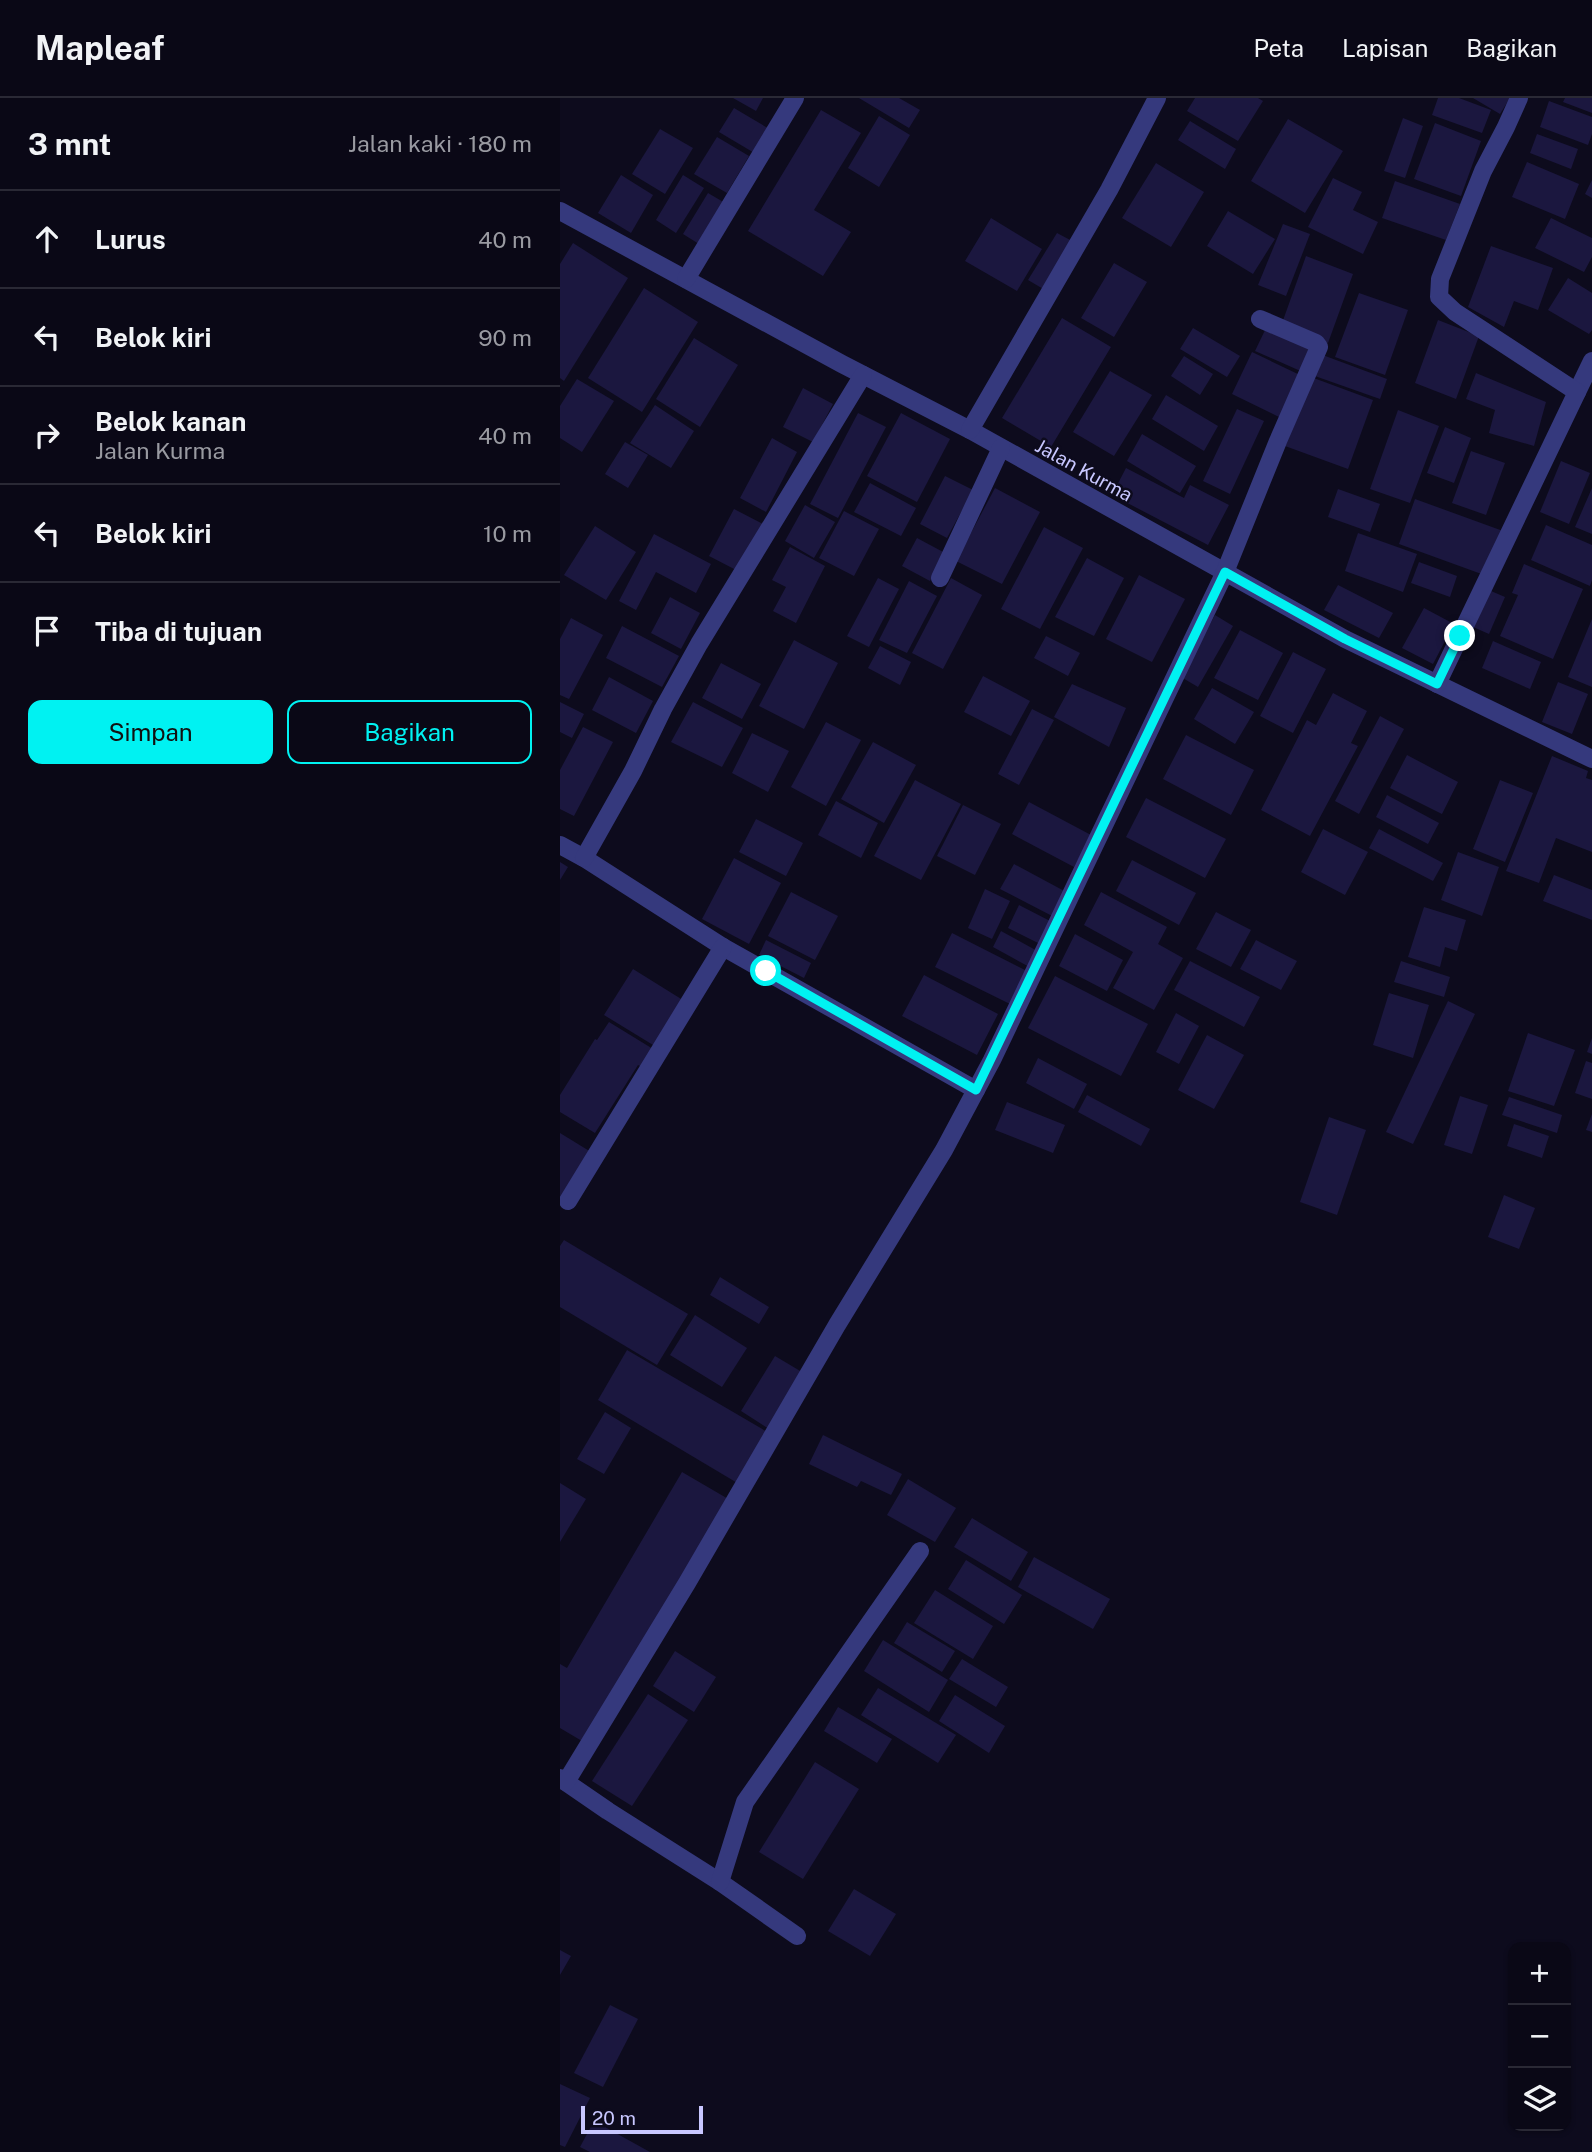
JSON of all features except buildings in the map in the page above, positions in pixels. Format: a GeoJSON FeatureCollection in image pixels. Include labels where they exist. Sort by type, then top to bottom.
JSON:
{"type":"FeatureCollection","features":[{"type":"Feature","properties":{"kind":"street"},"geometry":{"type":"LineString","coordinates":[[686,279],[795,98]]}},
{"type":"Feature","properties":{"kind":"street"},"geometry":{"type":"LineString","coordinates":[[970,430],[1109,190],[1157,98]]}},
{"type":"Feature","properties":{"kind":"street"},"geometry":{"type":"LineString","coordinates":[[1519,98],[1483,171],[1440,279],[1439,297],[1455,312],[1577,392]]}},
{"type":"Feature","properties":{"kind":"street","name":"Jalan Kurma"},"geometry":{"type":"LineString","coordinates":[[560,211],[970,430],[1345,639],[1592,759]]}},
{"type":"Feature","properties":{"kind":"street"},"geometry":{"type":"LineString","coordinates":[[797,1936],[720,1882],[563,1780],[687,1583],[837,1325],[944,1150],[976,1090],[1225,572],[1319,347],[1316,343],[1260,319]]}},
{"type":"Feature","properties":{"kind":"street"},"geometry":{"type":"LineString","coordinates":[[1437,684],[1592,361]]}},
{"type":"Feature","properties":{"kind":"street"},"geometry":{"type":"LineString","coordinates":[[584,858],[699,644],[863,375]]}},
{"type":"Feature","properties":{"kind":"street"},"geometry":{"type":"LineString","coordinates":[[940,578],[1001,448]]}},
{"type":"Feature","properties":{"kind":"street"},"geometry":{"type":"LineString","coordinates":[[560,845],[723,947],[976,1090]]}},
{"type":"Feature","properties":{"kind":"street"},"geometry":{"type":"LineString","coordinates":[[568,1202],[723,947]]}},
{"type":"Feature","properties":{"kind":"street"},"geometry":{"type":"LineString","coordinates":[[720,1882],[745,1802],[920,1551]]}},
{"type":"Feature","properties":{"kind":"route"},"geometry":{"type":"LineString","coordinates":[[766,971],[976,1090],[1225,572],[1345,639],[1437,684],[1460,636]]}}]}
